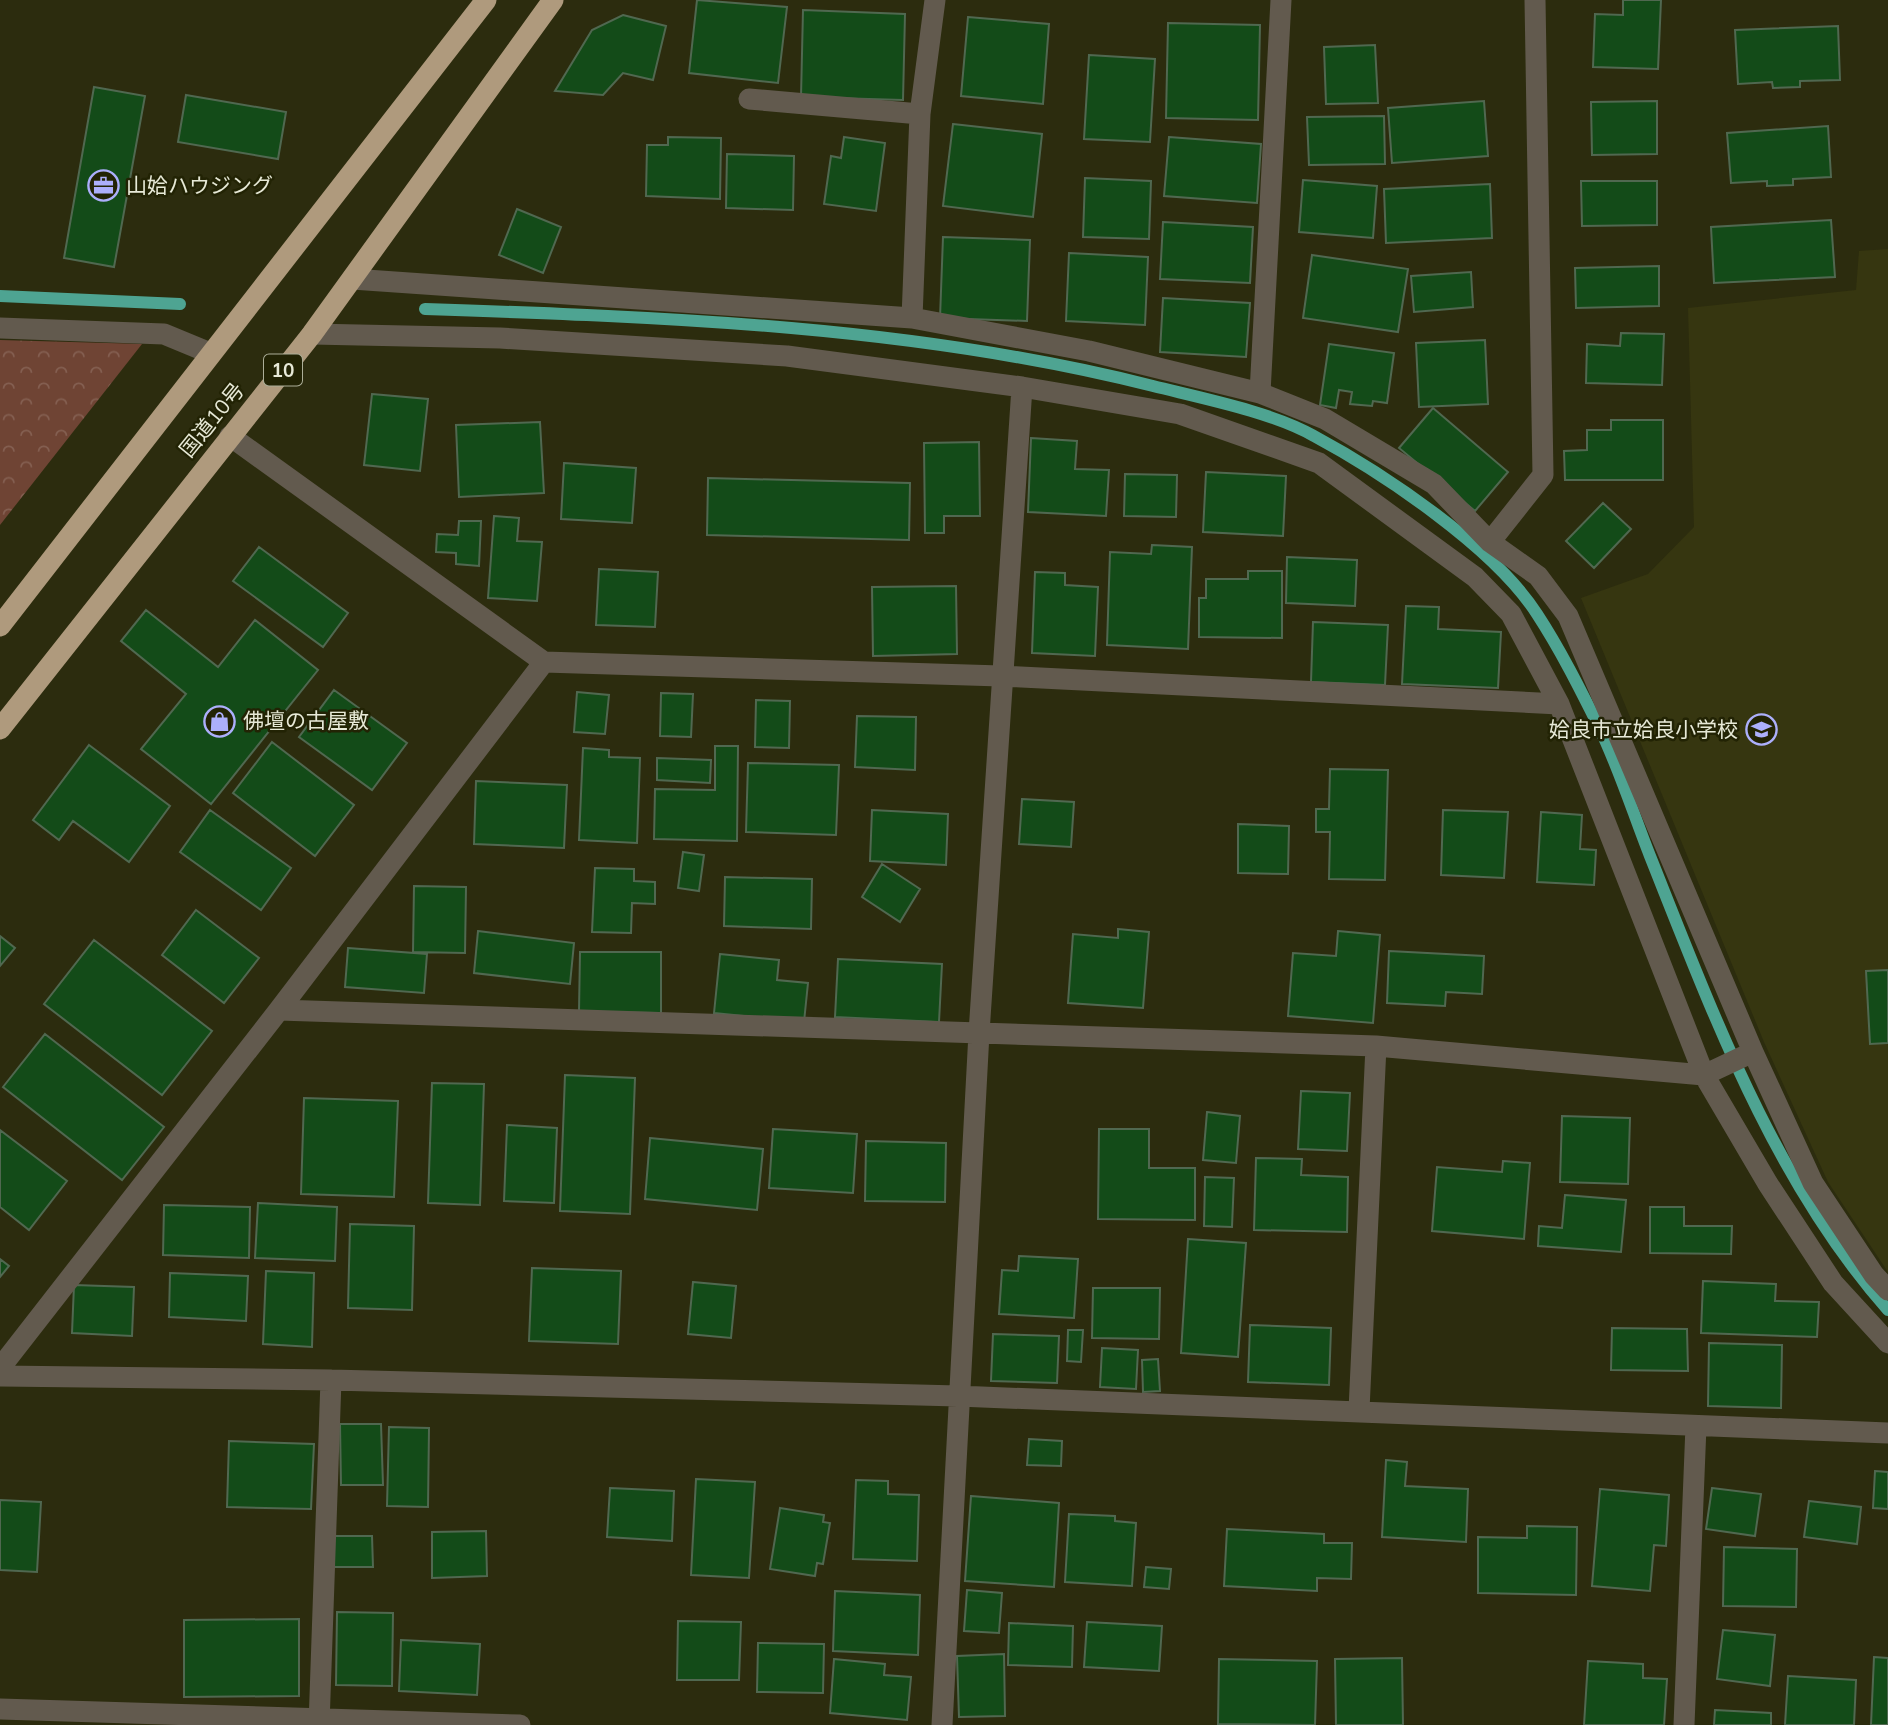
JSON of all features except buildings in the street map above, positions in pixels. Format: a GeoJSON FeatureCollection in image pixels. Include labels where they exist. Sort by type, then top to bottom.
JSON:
{"type":"FeatureCollection","features":[{"type":"Feature","properties":{"kind":"highway","name":"国道10号"},"geometry":{"type":"LineString","coordinates":[[0,626],[486,0]]}},
{"type":"Feature","properties":{"kind":"highway","name":"国道10号"},"geometry":{"type":"LineString","coordinates":[[0,729],[312,334],[553,0]]}},
{"type":"Feature","properties":{"kind":"street"},"geometry":{"type":"LineString","coordinates":[[912,318],[920,114],[935,0]]}},
{"type":"Feature","properties":{"kind":"street"},"geometry":{"type":"LineString","coordinates":[[1260,393],[1281,0]]}},
{"type":"Feature","properties":{"kind":"street"},"geometry":{"type":"LineString","coordinates":[[1490,541],[1543,475],[1535,0]]}},
{"type":"Feature","properties":{"kind":"street"},"geometry":{"type":"LineString","coordinates":[[749,99],[920,114]]}},
{"type":"Feature","properties":{"kind":"street"},"geometry":{"type":"LineString","coordinates":[[352,279],[912,318],[1089,351],[1260,393],[1325,419],[1434,484],[1490,541],[1538,576],[1568,616],[1753,1052],[1813,1183],[1874,1275],[1888,1290]]}},
{"type":"Feature","properties":{"kind":"street"},"geometry":{"type":"LineString","coordinates":[[0,328],[164,334],[210,353]]}},
{"type":"Feature","properties":{"kind":"street"},"geometry":{"type":"LineString","coordinates":[[312,334],[500,338],[788,356],[1021,387],[1180,414],[1319,463],[1475,577],[1511,614],[1559,705],[1703,1075],[1768,1184],[1833,1283],[1888,1343]]}},
{"type":"Feature","properties":{"kind":"street"},"geometry":{"type":"LineString","coordinates":[[942,1725],[979,1033],[1021,387]]}},
{"type":"Feature","properties":{"kind":"street"},"geometry":{"type":"LineString","coordinates":[[230,436],[544,662],[1001,676],[1559,705]]}},
{"type":"Feature","properties":{"kind":"street"},"geometry":{"type":"LineString","coordinates":[[0,1368],[279,1010],[544,662]]}},
{"type":"Feature","properties":{"kind":"street"},"geometry":{"type":"LineString","coordinates":[[279,1010],[1376,1046],[1703,1075],[1753,1052]]}},
{"type":"Feature","properties":{"kind":"street"},"geometry":{"type":"LineString","coordinates":[[1359,1410],[1376,1046]]}},
{"type":"Feature","properties":{"kind":"street"},"geometry":{"type":"LineString","coordinates":[[0,1376],[331,1380],[958,1396],[1888,1433]]}},
{"type":"Feature","properties":{"kind":"street"},"geometry":{"type":"LineString","coordinates":[[320,1721],[331,1380]]}},
{"type":"Feature","properties":{"kind":"street"},"geometry":{"type":"LineString","coordinates":[[1684,1725],[1696,1426]]}},
{"type":"Feature","properties":{"kind":"street"},"geometry":{"type":"LineString","coordinates":[[0,1709],[320,1721],[520,1725]]}},
{"type":"Feature","properties":{"kind":"shaded area","name":"姶良市立姶良小学校"},"geometry":{"type":"Polygon","coordinates":[[[1888,249],[1888,1272],[1828,1182],[1764,1042],[1581,598],[1648,574],[1694,527],[1688,308],[1856,290],[1859,251],[1888,249]]]}},
{"type":"Feature","properties":{"kind":"green space"},"geometry":{"type":"Polygon","coordinates":[[[0,340],[142,344],[0,525],[0,340]]]}},
{"type":"Feature","properties":{"kind":"waterway"},"geometry":{"type":"LineString","coordinates":[[0,296],[180,304]]}},
{"type":"Feature","properties":{"kind":"waterway"},"geometry":{"type":"LineString","coordinates":[[425,309],[608,316],[791,328],[883,337],[1064,366],[1214,401],[1278,420],[1314,436],[1404,491],[1466,538],[1494,564],[1518,589],[1554,641],[1606,743],[1698,975],[1750,1094],[1812,1207],[1848,1260],[1888,1310]]}},
{"type":"Feature","properties":{"kind":"place","name":"山姶ハウジング"},"geometry":{"type":"Point","coordinates":[103,186]}},
{"type":"Feature","properties":{"kind":"place","name":"佛壇の古屋敷"},"geometry":{"type":"Point","coordinates":[220,721]}},
{"type":"Feature","properties":{"kind":"place","name":"姶良市立姶良小学校"},"geometry":{"type":"Point","coordinates":[1761,730]}}]}
